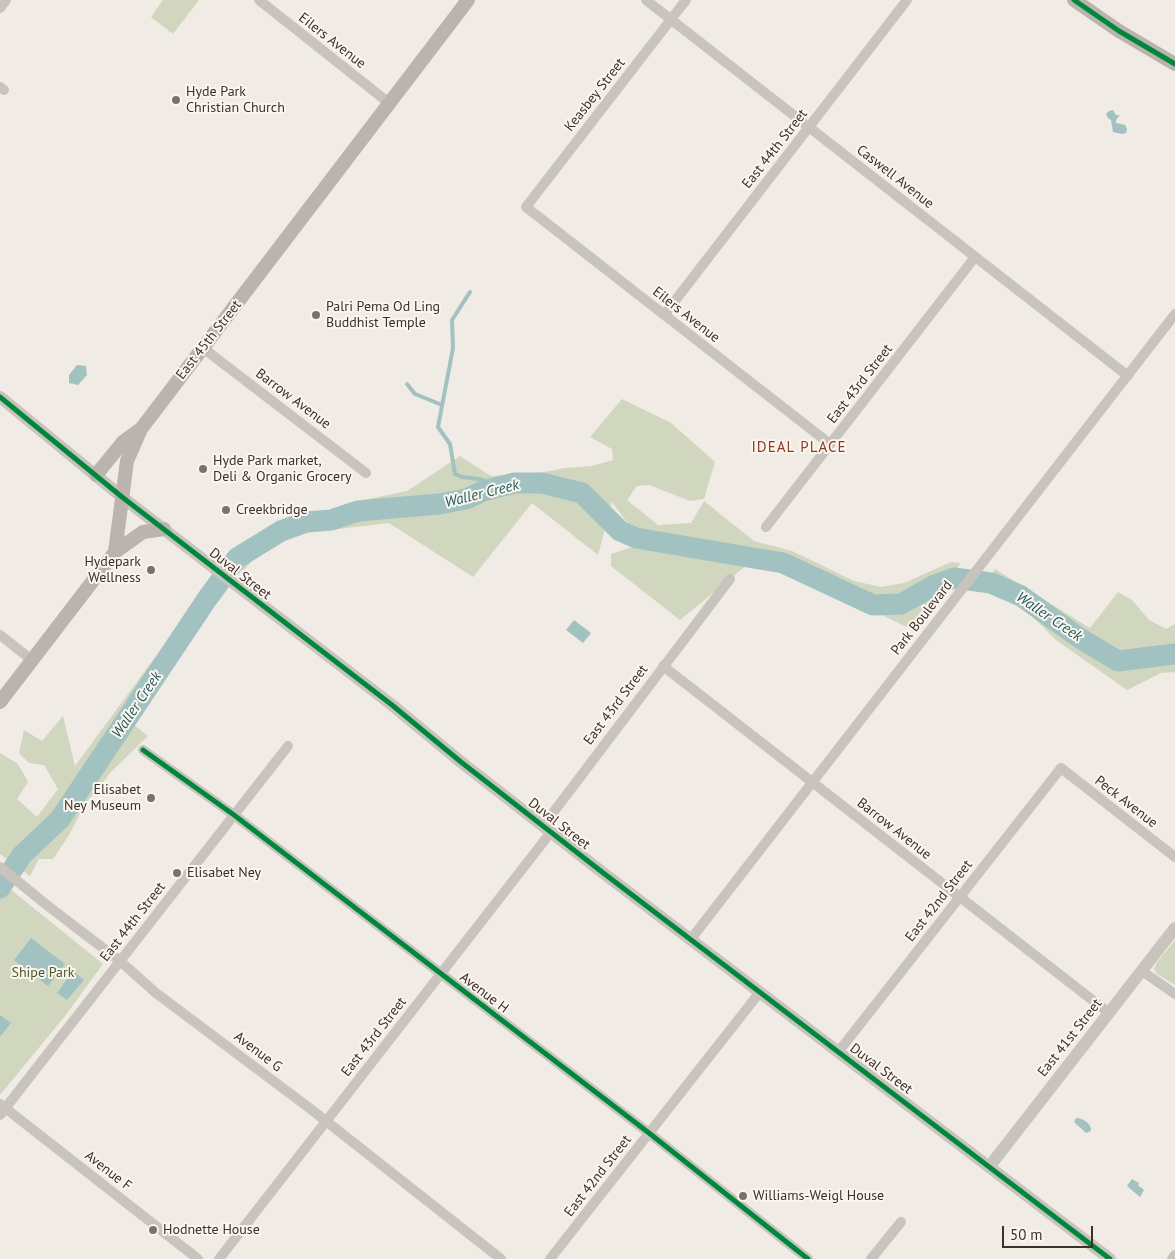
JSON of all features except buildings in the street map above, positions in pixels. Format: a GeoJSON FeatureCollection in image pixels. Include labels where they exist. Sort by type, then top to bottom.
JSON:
{"type":"FeatureCollection","features":[{"type":"Feature","properties":{"kind":"main road","name":"East 45th Street"},"geometry":{"type":"LineString","coordinates":[[0,702],[115,552],[127,461],[141,429],[468,0]]}},
{"type":"Feature","properties":{"kind":"main road"},"geometry":{"type":"LineString","coordinates":[[1080,2],[1175,64]]}},
{"type":"Feature","properties":{"kind":"main road"},"geometry":{"type":"LineString","coordinates":[[96,475],[123,442],[141,429]]}},
{"type":"Feature","properties":{"kind":"main road"},"geometry":{"type":"LineString","coordinates":[[115,552],[143,532],[164,529]]}},
{"type":"Feature","properties":{"kind":"street"},"geometry":{"type":"LineString","coordinates":[[0,8],[6,0]]}},
{"type":"Feature","properties":{"kind":"street","name":"Eilers Avenue"},"geometry":{"type":"LineString","coordinates":[[258,0],[389,103]]}},
{"type":"Feature","properties":{"kind":"street","name":"Caswell Avenue"},"geometry":{"type":"LineString","coordinates":[[646,0],[1128,376]]}},
{"type":"Feature","properties":{"kind":"street","name":"Keasbey Street"},"geometry":{"type":"LineString","coordinates":[[526,207],[686,0]]}},
{"type":"Feature","properties":{"kind":"street","name":"East 44th Street"},"geometry":{"type":"LineString","coordinates":[[664,315],[908,0]]}},
{"type":"Feature","properties":{"kind":"street","name":"Eilers Avenue"},"geometry":{"type":"LineString","coordinates":[[526,207],[830,444]]}},
{"type":"Feature","properties":{"kind":"street","name":"East 43rd Street"},"geometry":{"type":"LineString","coordinates":[[766,528],[975,257]]}},
{"type":"Feature","properties":{"kind":"street","name":"Park Boulevard"},"geometry":{"type":"LineString","coordinates":[[691,939],[1175,314]]}},
{"type":"Feature","properties":{"kind":"street","name":"Barrow Avenue"},"geometry":{"type":"LineString","coordinates":[[203,348],[366,473]]}},
{"type":"Feature","properties":{"kind":"street","name":"Duval Street"},"geometry":{"type":"LineString","coordinates":[[0,397],[122,497],[392,705],[547,829],[1110,1259]]}},
{"type":"Feature","properties":{"kind":"street","name":"East 43rd Street"},"geometry":{"type":"LineString","coordinates":[[219,1259],[440,974],[547,829],[663,666],[730,579]]}},
{"type":"Feature","properties":{"kind":"street"},"geometry":{"type":"LineString","coordinates":[[0,635],[33,661]]}},
{"type":"Feature","properties":{"kind":"street","name":"Barrow Avenue"},"geometry":{"type":"LineString","coordinates":[[663,666],[1109,1013]]}},
{"type":"Feature","properties":{"kind":"street","name":"East 44th Street"},"geometry":{"type":"LineString","coordinates":[[2,1109],[288,746]]}},
{"type":"Feature","properties":{"kind":"street","name":"Avenue H"},"geometry":{"type":"LineString","coordinates":[[144,750],[234,815],[649,1133],[808,1259]]}},
{"type":"Feature","properties":{"kind":"street","name":"Peck Avenue"},"geometry":{"type":"LineString","coordinates":[[1060,768],[1175,857]]}},
{"type":"Feature","properties":{"kind":"street","name":"East 42nd Street"},"geometry":{"type":"LineString","coordinates":[[839,1051],[1060,768]]}},
{"type":"Feature","properties":{"kind":"street","name":"Avenue G"},"geometry":{"type":"LineString","coordinates":[[0,867],[120,961],[156,993],[326,1121],[501,1259]]}},
{"type":"Feature","properties":{"kind":"street","name":"East 41st Street"},"geometry":{"type":"LineString","coordinates":[[989,1166],[1175,928]]}},
{"type":"Feature","properties":{"kind":"street"},"geometry":{"type":"LineString","coordinates":[[1142,970],[1175,994]]}},
{"type":"Feature","properties":{"kind":"street","name":"East 42nd Street"},"geometry":{"type":"LineString","coordinates":[[550,1259],[760,992]]}},
{"type":"Feature","properties":{"kind":"street","name":"Avenue F"},"geometry":{"type":"LineString","coordinates":[[2,1109],[198,1259]]}},
{"type":"Feature","properties":{"kind":"street"},"geometry":{"type":"LineString","coordinates":[[871,1259],[901,1222]]}},
{"type":"Feature","properties":{"kind":"street"},"geometry":{"type":"LineString","coordinates":[[1172,1259],[1175,1255]]}},
{"type":"Feature","properties":{"kind":"green space"},"geometry":{"type":"Polygon","coordinates":[[[163,0],[199,0],[173,34],[151,17],[163,0]]]}},
{"type":"Feature","properties":{"kind":"green space"},"geometry":{"type":"Polygon","coordinates":[[[622,399],[671,423],[715,462],[704,499],[690,501],[649,485],[637,486],[627,500],[658,525],[691,523],[704,501],[754,541],[792,551],[854,581],[881,587],[904,583],[951,562],[961,563],[909,628],[791,572],[748,564],[680,620],[611,566],[611,554],[633,547],[643,535],[629,525],[612,502],[598,555],[532,503],[473,577],[389,523],[279,536],[258,554],[243,571],[225,557],[292,520],[330,511],[359,501],[407,491],[460,456],[491,476],[533,474],[565,468],[592,466],[613,460],[612,449],[590,437],[622,399]]]}},
{"type":"Feature","properties":{"kind":"green space"},"geometry":{"type":"Polygon","coordinates":[[[995,569],[1090,628],[1118,592],[1132,600],[1149,620],[1166,629],[1175,624],[1175,672],[1161,673],[1127,690],[1056,640],[1019,603],[982,589],[995,569]]]}},
{"type":"Feature","properties":{"kind":"green space"},"geometry":{"type":"Polygon","coordinates":[[[207,582],[222,595],[133,724],[148,736],[111,772],[84,806],[69,835],[53,859],[39,859],[30,876],[0,854],[0,753],[18,764],[28,782],[17,799],[37,817],[58,789],[44,765],[29,763],[19,753],[24,730],[42,741],[63,716],[75,766],[189,611],[207,582]]]}},
{"type":"Feature","properties":{"kind":"green space","name":"Shipe Park"},"geometry":{"type":"Polygon","coordinates":[[[0,881],[103,964],[65,1016],[0,1095],[0,881]]]}},
{"type":"Feature","properties":{"kind":"green space"},"geometry":{"type":"Polygon","coordinates":[[[1175,940],[1175,985],[1157,974],[1154,969],[1157,962],[1175,940]]]}},
{"type":"Feature","properties":{"kind":"water"},"geometry":{"type":"Polygon","coordinates":[[[1113,110],[1116,115],[1120,115],[1116,123],[1125,125],[1126,133],[1113,132],[1111,120],[1106,114],[1113,110]]]}},
{"type":"Feature","properties":{"kind":"water"},"geometry":{"type":"Polygon","coordinates":[[[77,365],[86,366],[87,375],[78,385],[69,383],[69,375],[77,365]]]}},
{"type":"Feature","properties":{"kind":"water"},"geometry":{"type":"Polygon","coordinates":[[[574,620],[591,633],[583,643],[566,630],[574,620]]]}},
{"type":"Feature","properties":{"kind":"water"},"geometry":{"type":"Polygon","coordinates":[[[31,938],[65,964],[48,986],[14,960],[31,938]]]}},
{"type":"Feature","properties":{"kind":"water"},"geometry":{"type":"Polygon","coordinates":[[[73,971],[84,980],[67,1000],[57,993],[73,971]]]}},
{"type":"Feature","properties":{"kind":"water"},"geometry":{"type":"Polygon","coordinates":[[[0,1015],[11,1023],[0,1037],[0,1015]]]}},
{"type":"Feature","properties":{"kind":"water"},"geometry":{"type":"Polygon","coordinates":[[[1076,1118],[1086,1122],[1090,1126],[1091,1131],[1086,1133],[1074,1122],[1076,1118]]]}},
{"type":"Feature","properties":{"kind":"water"},"geometry":{"type":"Polygon","coordinates":[[[1132,1179],[1139,1183],[1138,1185],[1144,1190],[1140,1197],[1127,1186],[1132,1179]]]}},
{"type":"Feature","properties":{"kind":"waterway"},"geometry":{"type":"LineString","coordinates":[[470,292],[452,320],[453,348],[438,427],[450,444],[455,474],[462,477],[479,479],[501,487]]}},
{"type":"Feature","properties":{"kind":"waterway"},"geometry":{"type":"LineString","coordinates":[[407,384],[415,394],[442,405]]}},
{"type":"Feature","properties":{"kind":"waterway","name":"Waller Creek"},"geometry":{"type":"LineString","coordinates":[[0,888],[22,855],[60,819],[207,599],[237,558],[281,531],[306,522],[331,520],[358,511],[439,504],[466,499],[483,491],[515,483],[542,483],[582,493],[620,531],[636,538],[783,563],[873,605],[901,604],[935,585],[954,578],[991,583],[1021,596],[1081,639],[1118,661],[1175,654]]}},
{"type":"Feature","properties":{"kind":"cycle path"},"geometry":{"type":"LineString","coordinates":[[1074,0],[1119,31],[1175,64]]}},
{"type":"Feature","properties":{"kind":"cycle path"},"geometry":{"type":"LineString","coordinates":[[0,397],[122,497],[392,705],[461,762],[602,872],[1110,1259]]}},
{"type":"Feature","properties":{"kind":"cycle path"},"geometry":{"type":"LineString","coordinates":[[143,750],[234,815],[649,1133],[808,1259]]}},
{"type":"Feature","properties":{"kind":"place","name":"Hyde Park Christian Church"},"geometry":{"type":"Point","coordinates":[176,100]}},
{"type":"Feature","properties":{"kind":"place","name":"Palri Pema Od Ling Buddhist Temple"},"geometry":{"type":"Point","coordinates":[316,315]}},
{"type":"Feature","properties":{"kind":"place","name":"Hyde Park market, Deli & Organic Grocery"},"geometry":{"type":"Point","coordinates":[203,469]}},
{"type":"Feature","properties":{"kind":"place","name":"Creekbridge"},"geometry":{"type":"Point","coordinates":[226,510]}},
{"type":"Feature","properties":{"kind":"place","name":"Hydepark Wellness"},"geometry":{"type":"Point","coordinates":[151,570]}},
{"type":"Feature","properties":{"kind":"place","name":"Elisabet Ney Museum"},"geometry":{"type":"Point","coordinates":[151,798]}},
{"type":"Feature","properties":{"kind":"place","name":"Elisabet Ney"},"geometry":{"type":"Point","coordinates":[177,873]}},
{"type":"Feature","properties":{"kind":"place","name":"Williams-Weigl House"},"geometry":{"type":"Point","coordinates":[743,1196]}},
{"type":"Feature","properties":{"kind":"place","name":"Hodnette House"},"geometry":{"type":"Point","coordinates":[153,1230]}},
{"type":"Feature","properties":{"kind":"district","name":"IDEAL PLACE"},"geometry":{"type":"Point","coordinates":[799,448]}}]}
